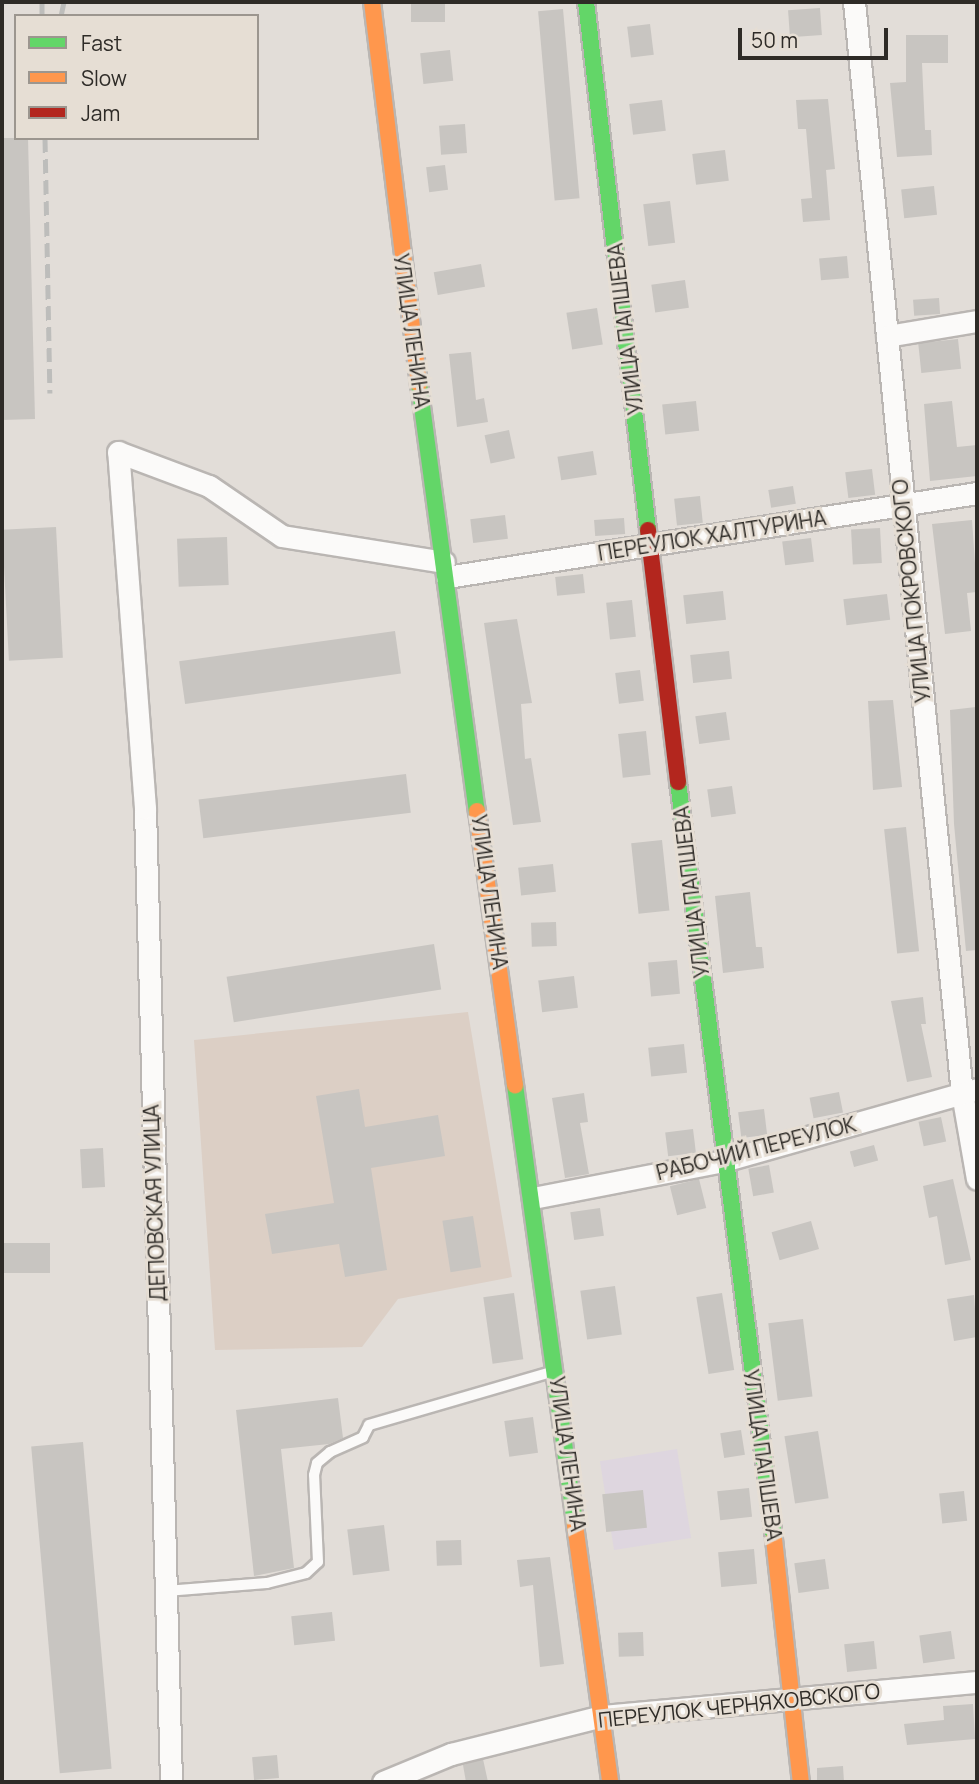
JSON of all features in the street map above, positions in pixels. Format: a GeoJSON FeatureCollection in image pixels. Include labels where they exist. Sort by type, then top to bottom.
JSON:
{"type":"FeatureCollection","features":[{"type":"Feature","properties":{"kind":"street","name":"УЛИЦА ЛЕНИНА"},"geometry":{"type":"LineString","coordinates":[[372,2],[390,173],[557,1370],[610,1782]]}},
{"type":"Feature","properties":{"kind":"street","name":"УЛИЦА ПАПШЕВА"},"geometry":{"type":"LineString","coordinates":[[586,2],[723,1161],[795,1700],[801,1782]]}},
{"type":"Feature","properties":{"kind":"street","name":"УЛИЦА ПОКРОВСКОГО"},"geometry":{"type":"LineString","coordinates":[[854,2],[902,506],[970,1091],[977,1179]]}},
{"type":"Feature","properties":{"kind":"street"},"geometry":{"type":"LineString","coordinates":[[887,336],[977,321]]}},
{"type":"Feature","properties":{"kind":"street","name":"ПЕРЕУЛОК ХАЛТУРИНА"},"geometry":{"type":"LineString","coordinates":[[128,625],[118,452],[209,486],[282,536],[446,569],[650,544],[977,494]]}},
{"type":"Feature","properties":{"kind":"street","name":"ДЕПОВСКАЯ УЛИЦА"},"geometry":{"type":"LineString","coordinates":[[128,625],[145,808],[171,1782]]}},
{"type":"Feature","properties":{"kind":"street","name":"РАБОЧИЙ ПЕРЕУЛОК"},"geometry":{"type":"LineString","coordinates":[[533,1198],[723,1161],[970,1091]]}},
{"type":"Feature","properties":{"kind":"street","name":"ПЕРЕУЛОК ЧЕРНЯХОВСКОГО"},"geometry":{"type":"LineString","coordinates":[[383,1782],[451,1754],[602,1716],[977,1682]]}},
{"type":"Feature","properties":{"kind":"lane"},"geometry":{"type":"LineString","coordinates":[[166,1591],[267,1583],[306,1573],[318,1562],[314,1475],[317,1463],[330,1452],[363,1437],[369,1425],[557,1370]]}},
{"type":"Feature","properties":{"kind":"shaded area"},"geometry":{"type":"Polygon","coordinates":[[[468,1012],[512,1277],[398,1299],[362,1347],[215,1350],[194,1040],[468,1012]]]}},
{"type":"Feature","properties":{"kind":"shaded area"},"geometry":{"type":"Polygon","coordinates":[[[677,1449],[691,1538],[614,1550],[600,1461],[677,1449]]]}},
{"type":"Feature","properties":{"kind":"building"},"geometry":{"type":"Polygon","coordinates":[[[411,2],[445,2],[445,22],[411,22],[411,2]]]}},
{"type":"Feature","properties":{"kind":"building"},"geometry":{"type":"Polygon","coordinates":[[[820,8],[822,35],[790,37],[788,10],[820,8]]]}},
{"type":"Feature","properties":{"kind":"building"},"geometry":{"type":"Polygon","coordinates":[[[563,9],[580,198],[555,200],[538,11],[563,9]]]}},
{"type":"Feature","properties":{"kind":"building"},"geometry":{"type":"Polygon","coordinates":[[[650,24],[654,55],[631,58],[627,27],[650,24]]]}},
{"type":"Feature","properties":{"kind":"building"},"geometry":{"type":"Polygon","coordinates":[[[906,35],[948,35],[948,63],[922,63],[925,130],[931,130],[932,155],[897,157],[890,83],[906,82],[906,35]]]}},
{"type":"Feature","properties":{"kind":"building"},"geometry":{"type":"Polygon","coordinates":[[[450,50],[453,81],[423,84],[420,53],[450,50]]]}},
{"type":"Feature","properties":{"kind":"building"},"geometry":{"type":"Polygon","coordinates":[[[828,99],[835,169],[826,170],[830,220],[803,222],[801,199],[812,198],[806,129],[798,129],[796,100],[828,99]]]}},
{"type":"Feature","properties":{"kind":"building"},"geometry":{"type":"Polygon","coordinates":[[[662,100],[666,131],[633,135],[629,104],[662,100]]]}},
{"type":"Feature","properties":{"kind":"building"},"geometry":{"type":"Polygon","coordinates":[[[465,124],[467,153],[441,155],[439,126],[465,124]]]}},
{"type":"Feature","properties":{"kind":"building"},"geometry":{"type":"Polygon","coordinates":[[[2,138],[14,138],[28,140],[35,419],[2,420],[2,138]]]}},
{"type":"Feature","properties":{"kind":"building"},"geometry":{"type":"Polygon","coordinates":[[[725,150],[729,181],[696,185],[692,154],[725,150]]]}},
{"type":"Feature","properties":{"kind":"building"},"geometry":{"type":"Polygon","coordinates":[[[445,165],[448,190],[429,192],[426,167],[445,165]]]}},
{"type":"Feature","properties":{"kind":"building"},"geometry":{"type":"Polygon","coordinates":[[[934,186],[937,215],[904,218],[901,189],[934,186]]]}},
{"type":"Feature","properties":{"kind":"building"},"geometry":{"type":"Polygon","coordinates":[[[670,201],[675,243],[648,246],[643,204],[670,201]]]}},
{"type":"Feature","properties":{"kind":"building"},"geometry":{"type":"Polygon","coordinates":[[[847,256],[849,278],[821,280],[819,258],[847,256]]]}},
{"type":"Feature","properties":{"kind":"building"},"geometry":{"type":"Polygon","coordinates":[[[481,264],[485,287],[438,295],[434,272],[481,264]]]}},
{"type":"Feature","properties":{"kind":"building"},"geometry":{"type":"Polygon","coordinates":[[[685,280],[689,308],[655,312],[651,285],[685,280]]]}},
{"type":"Feature","properties":{"kind":"building"},"geometry":{"type":"Polygon","coordinates":[[[939,298],[940,314],[914,316],[913,300],[939,298]]]}},
{"type":"Feature","properties":{"kind":"building"},"geometry":{"type":"Polygon","coordinates":[[[597,308],[603,345],[572,349],[566,313],[597,308]]]}},
{"type":"Feature","properties":{"kind":"building"},"geometry":{"type":"Polygon","coordinates":[[[958,339],[961,369],[921,373],[918,343],[958,339]]]}},
{"type":"Feature","properties":{"kind":"building"},"geometry":{"type":"Polygon","coordinates":[[[471,352],[476,400],[484,398],[488,422],[457,427],[449,354],[471,352]]]}},
{"type":"Feature","properties":{"kind":"building"},"geometry":{"type":"Polygon","coordinates":[[[696,401],[699,431],[665,434],[662,405],[696,401]]]}},
{"type":"Feature","properties":{"kind":"building"},"geometry":{"type":"Polygon","coordinates":[[[952,401],[957,447],[977,445],[977,476],[930,481],[924,404],[952,401]]]}},
{"type":"Feature","properties":{"kind":"building"},"geometry":{"type":"Polygon","coordinates":[[[509,430],[515,458],[491,464],[485,435],[509,430]]]}},
{"type":"Feature","properties":{"kind":"building"},"geometry":{"type":"Polygon","coordinates":[[[593,451],[597,475],[561,480],[557,457],[593,451]]]}},
{"type":"Feature","properties":{"kind":"building"},"geometry":{"type":"Polygon","coordinates":[[[872,469],[875,495],[848,498],[845,472],[872,469]]]}},
{"type":"Feature","properties":{"kind":"building"},"geometry":{"type":"Polygon","coordinates":[[[793,486],[796,504],[771,508],[768,490],[793,486]]]}},
{"type":"Feature","properties":{"kind":"building"},"geometry":{"type":"Polygon","coordinates":[[[700,496],[703,523],[677,526],[674,499],[700,496]]]}},
{"type":"Feature","properties":{"kind":"building"},"geometry":{"type":"Polygon","coordinates":[[[505,515],[508,539],[473,543],[470,519],[505,515]]]}},
{"type":"Feature","properties":{"kind":"building"},"geometry":{"type":"Polygon","coordinates":[[[624,518],[625,534],[595,536],[594,520],[624,518]]]}},
{"type":"Feature","properties":{"kind":"building"},"geometry":{"type":"Polygon","coordinates":[[[972,520],[977,592],[967,593],[971,631],[945,634],[932,524],[972,520]]]}},
{"type":"Feature","properties":{"kind":"building"},"geometry":{"type":"Polygon","coordinates":[[[56,527],[63,658],[9,661],[2,530],[56,527]]]}},
{"type":"Feature","properties":{"kind":"building"},"geometry":{"type":"Polygon","coordinates":[[[880,528],[882,563],[853,564],[851,530],[880,528]]]}},
{"type":"Feature","properties":{"kind":"building"},"geometry":{"type":"Polygon","coordinates":[[[227,537],[229,585],[179,587],[177,539],[227,537]]]}},
{"type":"Feature","properties":{"kind":"building"},"geometry":{"type":"Polygon","coordinates":[[[811,538],[814,562],[785,565],[782,542],[811,538]]]}},
{"type":"Feature","properties":{"kind":"building"},"geometry":{"type":"Polygon","coordinates":[[[583,574],[585,593],[557,596],[555,577],[583,574]]]}},
{"type":"Feature","properties":{"kind":"building"},"geometry":{"type":"Polygon","coordinates":[[[723,591],[726,620],[686,624],[683,595],[723,591]]]}},
{"type":"Feature","properties":{"kind":"building"},"geometry":{"type":"Polygon","coordinates":[[[887,594],[890,620],[846,625],[843,599],[887,594]]]}},
{"type":"Feature","properties":{"kind":"building"},"geometry":{"type":"Polygon","coordinates":[[[632,600],[636,637],[610,640],[606,603],[632,600]]]}},
{"type":"Feature","properties":{"kind":"building"},"geometry":{"type":"Polygon","coordinates":[[[517,619],[532,703],[521,704],[525,759],[531,758],[541,822],[513,825],[484,623],[517,619]]]}},
{"type":"Feature","properties":{"kind":"building"},"geometry":{"type":"Polygon","coordinates":[[[395,631],[401,674],[185,704],[179,661],[395,631]]]}},
{"type":"Feature","properties":{"kind":"building"},"geometry":{"type":"Polygon","coordinates":[[[729,651],[732,679],[693,683],[690,655],[729,651]]]}},
{"type":"Feature","properties":{"kind":"building"},"geometry":{"type":"Polygon","coordinates":[[[640,670],[644,701],[619,704],[615,673],[640,670]]]}},
{"type":"Feature","properties":{"kind":"building"},"geometry":{"type":"Polygon","coordinates":[[[893,700],[902,787],[873,790],[868,701],[893,700]]]}},
{"type":"Feature","properties":{"kind":"building"},"geometry":{"type":"Polygon","coordinates":[[[976,707],[977,950],[966,951],[954,824],[950,710],[976,707]]]}},
{"type":"Feature","properties":{"kind":"building"},"geometry":{"type":"Polygon","coordinates":[[[726,712],[730,740],[699,744],[695,716],[726,712]]]}},
{"type":"Feature","properties":{"kind":"building"},"geometry":{"type":"Polygon","coordinates":[[[646,731],[651,775],[623,778],[618,734],[646,731]]]}},
{"type":"Feature","properties":{"kind":"building"},"geometry":{"type":"Polygon","coordinates":[[[406,774],[411,813],[203,838],[199,799],[406,774]]]}},
{"type":"Feature","properties":{"kind":"building"},"geometry":{"type":"Polygon","coordinates":[[[732,786],[736,814],[711,817],[707,789],[732,786]]]}},
{"type":"Feature","properties":{"kind":"building"},"geometry":{"type":"Polygon","coordinates":[[[906,827],[919,951],[897,954],[884,829],[906,827]]]}},
{"type":"Feature","properties":{"kind":"building"},"geometry":{"type":"Polygon","coordinates":[[[662,840],[669,911],[639,914],[631,843],[662,840]]]}},
{"type":"Feature","properties":{"kind":"building"},"geometry":{"type":"Polygon","coordinates":[[[553,864],[556,892],[521,896],[518,868],[553,864]]]}},
{"type":"Feature","properties":{"kind":"building"},"geometry":{"type":"Polygon","coordinates":[[[750,892],[756,947],[762,947],[764,968],[723,973],[715,896],[750,892]]]}},
{"type":"Feature","properties":{"kind":"building"},"geometry":{"type":"Polygon","coordinates":[[[556,922],[557,946],[532,947],[531,923],[556,922]]]}},
{"type":"Feature","properties":{"kind":"building"},"geometry":{"type":"Polygon","coordinates":[[[434,944],[441,989],[234,1022],[227,977],[434,944]]]}},
{"type":"Feature","properties":{"kind":"building"},"geometry":{"type":"Polygon","coordinates":[[[677,960],[680,994],[651,996],[648,963],[677,960]]]}},
{"type":"Feature","properties":{"kind":"building"},"geometry":{"type":"Polygon","coordinates":[[[574,976],[578,1008],[542,1012],[538,980],[574,976]]]}},
{"type":"Feature","properties":{"kind":"building"},"geometry":{"type":"Polygon","coordinates":[[[923,997],[926,1024],[921,1024],[932,1077],[907,1082],[891,1001],[923,997]]]}},
{"type":"Feature","properties":{"kind":"building"},"geometry":{"type":"Polygon","coordinates":[[[684,1044],[687,1073],[651,1077],[648,1048],[684,1044]]]}},
{"type":"Feature","properties":{"kind":"building"},"geometry":{"type":"Polygon","coordinates":[[[359,1089],[365,1127],[438,1115],[445,1156],[371,1168],[387,1270],[345,1277],[339,1244],[272,1254],[265,1214],[334,1203],[316,1096],[359,1089]]]}},
{"type":"Feature","properties":{"kind":"building"},"geometry":{"type":"Polygon","coordinates":[[[839,1092],[843,1113],[814,1118],[810,1098],[839,1092]]]}},
{"type":"Feature","properties":{"kind":"building"},"geometry":{"type":"Polygon","coordinates":[[[584,1093],[588,1122],[580,1123],[589,1174],[565,1178],[552,1098],[584,1093]]]}},
{"type":"Feature","properties":{"kind":"building"},"geometry":{"type":"Polygon","coordinates":[[[764,1109],[767,1135],[741,1138],[738,1112],[764,1109]]]}},
{"type":"Feature","properties":{"kind":"building"},"geometry":{"type":"Polygon","coordinates":[[[941,1117],[946,1141],[924,1146],[919,1122],[941,1117]]]}},
{"type":"Feature","properties":{"kind":"building"},"geometry":{"type":"Polygon","coordinates":[[[693,1129],[696,1153],[668,1156],[665,1132],[693,1129]]]}},
{"type":"Feature","properties":{"kind":"building"},"geometry":{"type":"Polygon","coordinates":[[[874,1145],[878,1160],[854,1167],[850,1151],[874,1145]]]}},
{"type":"Feature","properties":{"kind":"building"},"geometry":{"type":"Polygon","coordinates":[[[103,1148],[105,1187],[82,1188],[80,1149],[103,1148]]]}},
{"type":"Feature","properties":{"kind":"building"},"geometry":{"type":"Polygon","coordinates":[[[769,1165],[774,1193],[753,1196],[748,1169],[769,1165]]]}},
{"type":"Feature","properties":{"kind":"building"},"geometry":{"type":"Polygon","coordinates":[[[699,1179],[706,1208],[677,1215],[670,1186],[699,1179]]]}},
{"type":"Feature","properties":{"kind":"building"},"geometry":{"type":"Polygon","coordinates":[[[953,1179],[971,1260],[945,1265],[937,1216],[929,1218],[923,1186],[953,1179]]]}},
{"type":"Feature","properties":{"kind":"building"},"geometry":{"type":"Polygon","coordinates":[[[600,1208],[604,1236],[574,1240],[570,1212],[600,1208]]]}},
{"type":"Feature","properties":{"kind":"building"},"geometry":{"type":"Polygon","coordinates":[[[473,1216],[481,1267],[451,1272],[442,1221],[473,1216]]]}},
{"type":"Feature","properties":{"kind":"building"},"geometry":{"type":"Polygon","coordinates":[[[811,1221],[819,1249],[780,1260],[772,1232],[811,1221]]]}},
{"type":"Feature","properties":{"kind":"building"},"geometry":{"type":"Polygon","coordinates":[[[2,1243],[50,1243],[50,1273],[2,1273],[2,1243]]]}},
{"type":"Feature","properties":{"kind":"building"},"geometry":{"type":"Polygon","coordinates":[[[615,1286],[622,1335],[587,1339],[580,1291],[615,1286]]]}},
{"type":"Feature","properties":{"kind":"building"},"geometry":{"type":"Polygon","coordinates":[[[514,1293],[523,1359],[493,1364],[483,1297],[514,1293]]]}},
{"type":"Feature","properties":{"kind":"building"},"geometry":{"type":"Polygon","coordinates":[[[722,1293],[734,1370],[709,1374],[696,1297],[722,1293]]]}},
{"type":"Feature","properties":{"kind":"building"},"geometry":{"type":"Polygon","coordinates":[[[974,1295],[977,1337],[954,1341],[947,1299],[974,1295]]]}},
{"type":"Feature","properties":{"kind":"building"},"geometry":{"type":"Polygon","coordinates":[[[803,1319],[813,1396],[778,1401],[768,1323],[803,1319]]]}},
{"type":"Feature","properties":{"kind":"building"},"geometry":{"type":"Polygon","coordinates":[[[338,1398],[343,1438],[329,1444],[281,1449],[294,1568],[254,1576],[236,1410],[338,1398]]]}},
{"type":"Feature","properties":{"kind":"building"},"geometry":{"type":"Polygon","coordinates":[[[533,1417],[538,1453],[509,1457],[504,1421],[533,1417]]]}},
{"type":"Feature","properties":{"kind":"building"},"geometry":{"type":"Polygon","coordinates":[[[741,1430],[745,1455],[724,1458],[720,1433],[741,1430]]]}},
{"type":"Feature","properties":{"kind":"building"},"geometry":{"type":"Polygon","coordinates":[[[818,1431],[829,1498],[795,1503],[784,1436],[818,1431]]]}},
{"type":"Feature","properties":{"kind":"building"},"geometry":{"type":"Polygon","coordinates":[[[83,1442],[112,1769],[60,1773],[31,1447],[83,1442]]]}},
{"type":"Feature","properties":{"kind":"building"},"geometry":{"type":"Polygon","coordinates":[[[749,1488],[752,1517],[720,1520],[717,1491],[749,1488]]]}},
{"type":"Feature","properties":{"kind":"building"},"geometry":{"type":"Polygon","coordinates":[[[643,1490],[647,1528],[606,1532],[602,1494],[643,1490]]]}},
{"type":"Feature","properties":{"kind":"building"},"geometry":{"type":"Polygon","coordinates":[[[964,1491],[967,1521],[942,1523],[939,1494],[964,1491]]]}},
{"type":"Feature","properties":{"kind":"building"},"geometry":{"type":"Polygon","coordinates":[[[384,1525],[390,1571],[353,1575],[347,1530],[384,1525]]]}},
{"type":"Feature","properties":{"kind":"building"},"geometry":{"type":"Polygon","coordinates":[[[461,1540],[462,1565],[437,1566],[436,1541],[461,1540]]]}},
{"type":"Feature","properties":{"kind":"building"},"geometry":{"type":"Polygon","coordinates":[[[754,1549],[757,1584],[721,1587],[718,1552],[754,1549]]]}},
{"type":"Feature","properties":{"kind":"building"},"geometry":{"type":"Polygon","coordinates":[[[550,1557],[564,1664],[540,1667],[533,1585],[520,1587],[517,1560],[550,1557]]]}},
{"type":"Feature","properties":{"kind":"building"},"geometry":{"type":"Polygon","coordinates":[[[825,1559],[829,1589],[798,1593],[794,1563],[825,1559]]]}},
{"type":"Feature","properties":{"kind":"building"},"geometry":{"type":"Polygon","coordinates":[[[332,1612],[335,1641],[294,1645],[291,1616],[332,1612]]]}},
{"type":"Feature","properties":{"kind":"building"},"geometry":{"type":"Polygon","coordinates":[[[951,1631],[955,1659],[923,1663],[919,1635],[951,1631]]]}},
{"type":"Feature","properties":{"kind":"building"},"geometry":{"type":"Polygon","coordinates":[[[643,1632],[644,1656],[619,1657],[618,1633],[643,1632]]]}},
{"type":"Feature","properties":{"kind":"building"},"geometry":{"type":"Polygon","coordinates":[[[874,1641],[877,1669],[847,1672],[844,1644],[874,1641]]]}},
{"type":"Feature","properties":{"kind":"building"},"geometry":{"type":"Polygon","coordinates":[[[973,1704],[975,1739],[907,1745],[904,1724],[944,1720],[943,1706],[973,1704]]]}},
{"type":"Feature","properties":{"kind":"building"},"geometry":{"type":"Polygon","coordinates":[[[277,1755],[279,1778],[254,1780],[252,1757],[277,1755]]]}},
{"type":"Feature","properties":{"kind":"building"},"geometry":{"type":"Polygon","coordinates":[[[483,1759],[488,1782],[466,1782],[463,1765],[483,1759]]]}},
{"type":"Feature","properties":{"kind":"building"},"geometry":{"type":"Polygon","coordinates":[[[843,1766],[844,1782],[817,1782],[817,1768],[843,1766]]]}},
{"type":"Feature","properties":{"kind":"railway"},"geometry":{"type":"LineString","coordinates":[[42,2],[42,14]]}},
{"type":"Feature","properties":{"kind":"railway"},"geometry":{"type":"LineString","coordinates":[[61,14],[64,2]]}},
{"type":"Feature","properties":{"kind":"railway"},"geometry":{"type":"LineString","coordinates":[[45,140],[50,393]]}},
{"type":"Feature","properties":{"kind":"traffic: fast"},"geometry":{"type":"LineString","coordinates":[[586,2],[648,530]]}},
{"type":"Feature","properties":{"kind":"traffic: fast"},"geometry":{"type":"LineString","coordinates":[[419,384],[477,811]]}},
{"type":"Feature","properties":{"kind":"traffic: fast"},"geometry":{"type":"LineString","coordinates":[[678,782],[774,1539]]}},
{"type":"Feature","properties":{"kind":"traffic: fast"},"geometry":{"type":"LineString","coordinates":[[515,1085],[575,1525]]}},
{"type":"Feature","properties":{"kind":"traffic: slow"},"geometry":{"type":"LineString","coordinates":[[372,2],[419,384]]}},
{"type":"Feature","properties":{"kind":"traffic: slow"},"geometry":{"type":"LineString","coordinates":[[477,811],[515,1085]]}},
{"type":"Feature","properties":{"kind":"traffic: slow"},"geometry":{"type":"LineString","coordinates":[[575,1525],[610,1782]]}},
{"type":"Feature","properties":{"kind":"traffic: slow"},"geometry":{"type":"LineString","coordinates":[[774,1539],[801,1782]]}},
{"type":"Feature","properties":{"kind":"traffic: jam"},"geometry":{"type":"LineString","coordinates":[[648,530],[678,782]]}}]}
